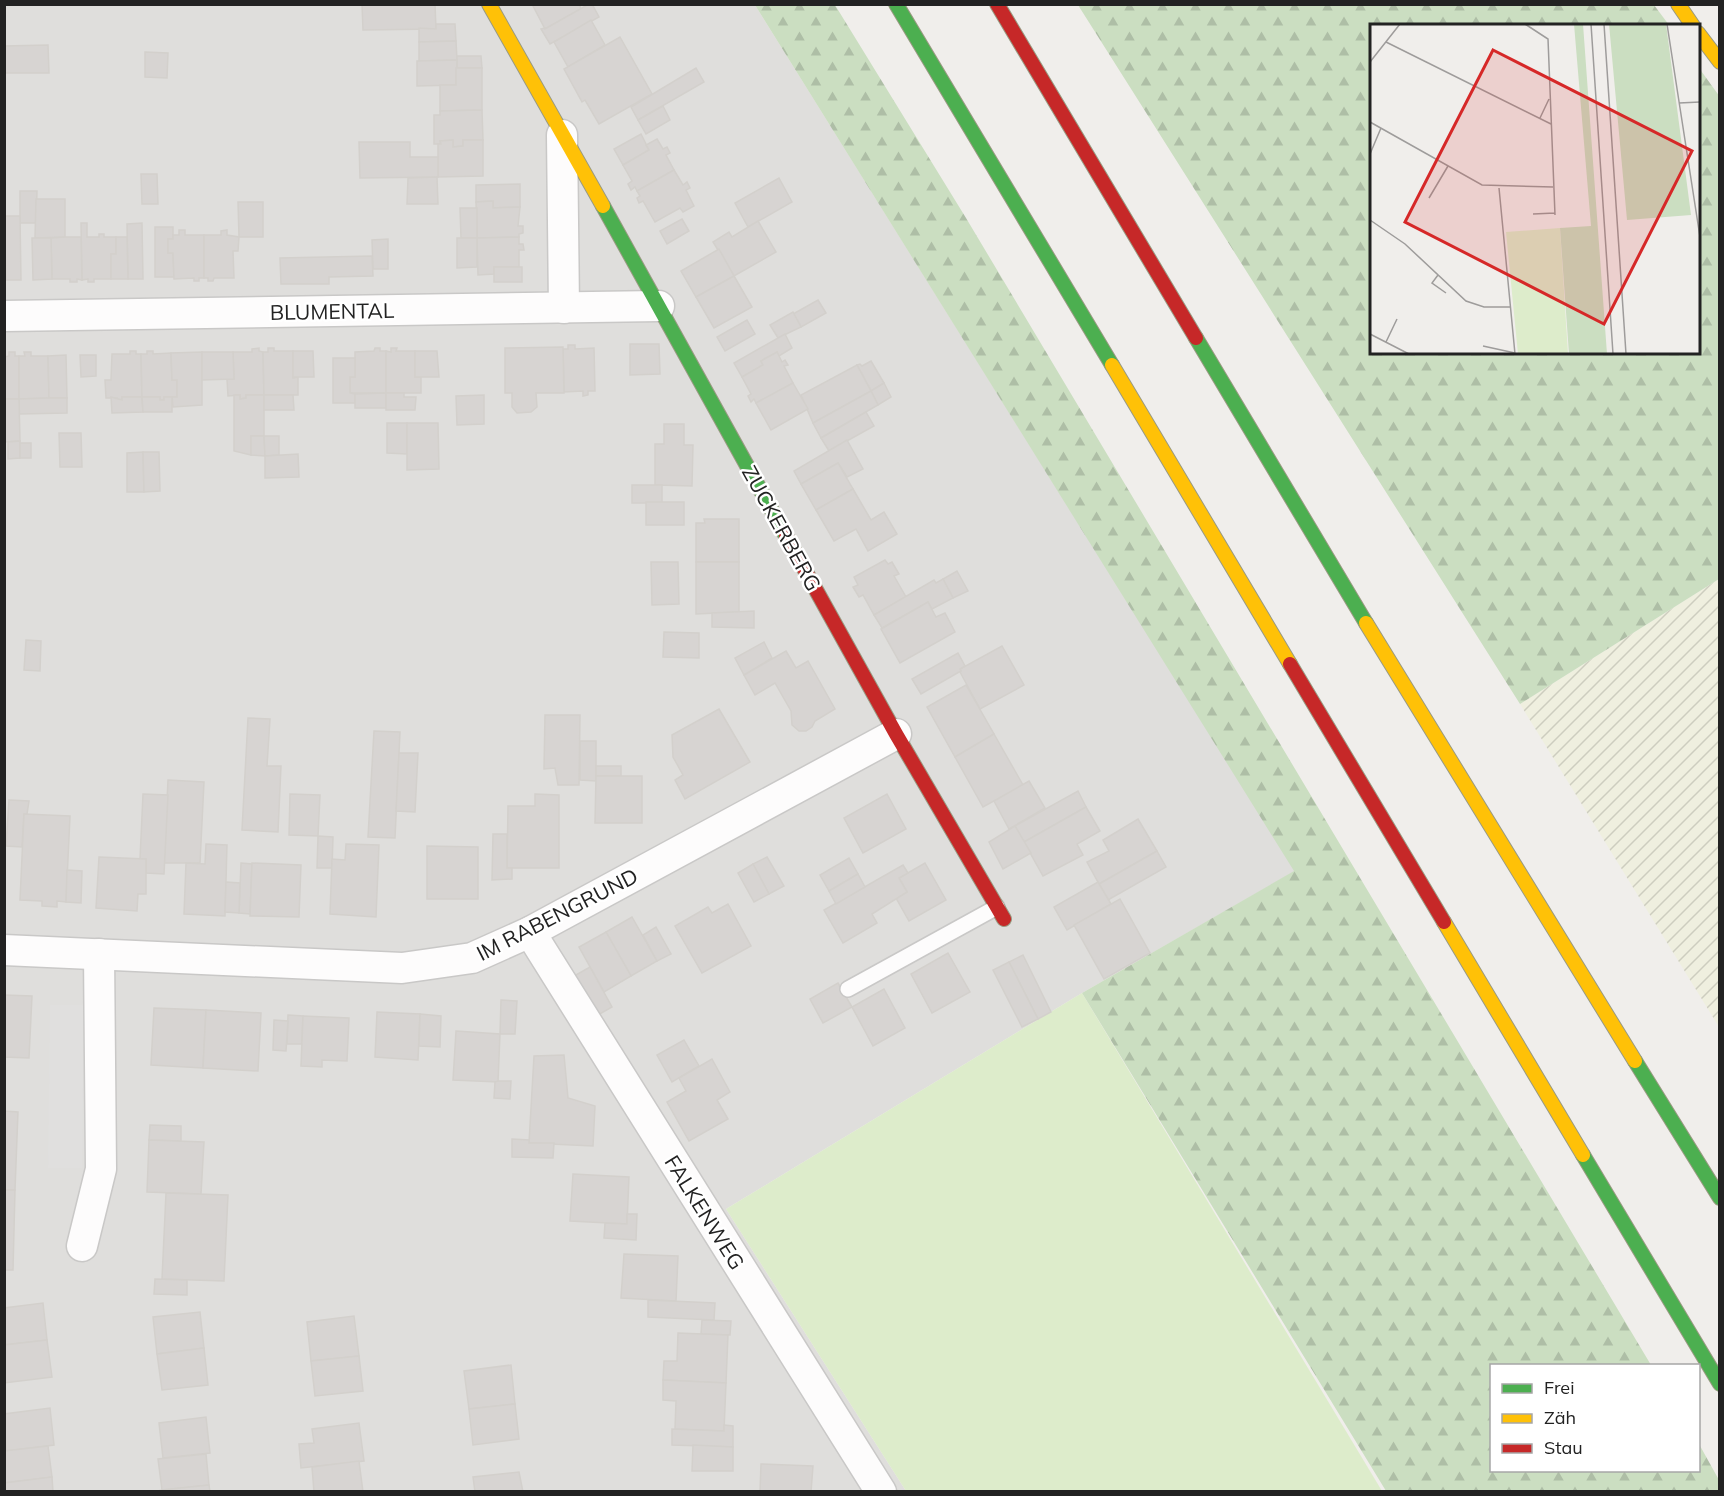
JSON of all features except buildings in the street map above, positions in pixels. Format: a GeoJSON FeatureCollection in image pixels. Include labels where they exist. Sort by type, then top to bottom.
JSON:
{"type":"FeatureCollection","features":[{"type":"Feature","properties":{"kind":"main road","name":"ZUCKERBERG"},"geometry":{"type":"LineString","coordinates":[[489,4],[896,734],[1001,913]]}},
{"type":"Feature","properties":{"kind":"main road"},"geometry":{"type":"LineString","coordinates":[[896,4],[1719,1384]]}},
{"type":"Feature","properties":{"kind":"main road"},"geometry":{"type":"LineString","coordinates":[[997,4],[1358,610],[1719,1198]]}},
{"type":"Feature","properties":{"kind":"main road"},"geometry":{"type":"LineString","coordinates":[[1678,4],[1692,24]]}},
{"type":"Feature","properties":{"kind":"main road"},"geometry":{"type":"LineString","coordinates":[[1700,36],[1719,62]]}},
{"type":"Feature","properties":{"kind":"street","name":"ZUCKERBERG"},"geometry":{"type":"LineString","coordinates":[[562,135],[564,308]]}},
{"type":"Feature","properties":{"kind":"street","name":"BLUMENTAL"},"geometry":{"type":"LineString","coordinates":[[4,316],[659,306]]}},
{"type":"Feature","properties":{"kind":"street","name":"IM RABENGRUND"},"geometry":{"type":"LineString","coordinates":[[4,950],[402,968],[472,958],[530,932],[896,734]]}},
{"type":"Feature","properties":{"kind":"street","name":"FALKENWEG"},"geometry":{"type":"LineString","coordinates":[[530,932],[881,1491]]}},
{"type":"Feature","properties":{"kind":"street"},"geometry":{"type":"LineString","coordinates":[[82,1246],[101,1169],[99,954]]}},
{"type":"Feature","properties":{"kind":"lane"},"geometry":{"type":"LineString","coordinates":[[848,989],[1001,913]]}},
{"type":"Feature","properties":{"kind":"shaded area"},"geometry":{"type":"Polygon","coordinates":[[[5,5],[755,5],[1295,871],[1082,993],[726,1209],[906,1491],[5,1492],[5,5]]]}},
{"type":"Feature","properties":{"kind":"shaded area"},"geometry":{"type":"Polygon","coordinates":[[[50,1005],[84,1005],[82,1168],[48,1168],[50,1005]]]}},
{"type":"Feature","properties":{"kind":"green space"},"geometry":{"type":"Polygon","coordinates":[[[755,5],[835,5],[966,218],[1650,1364],[1490,1364],[1490,1472],[1700,1472],[1700,1446],[1719,1480],[1719,1491],[1386,1491],[1082,993],[1294,871],[755,5]]]}},
{"type":"Feature","properties":{"kind":"green space"},"geometry":{"type":"Polygon","coordinates":[[[1078,5],[1654,5],[1668,24],[1370,24],[1370,354],[1700,354],[1700,69],[1720,97],[1719,579],[1520,704],[1078,5]]]}},
{"type":"Feature","properties":{"kind":"green space"},"geometry":{"type":"Polygon","coordinates":[[[1719,579],[1719,1027],[1520,704],[1719,579]]]}},
{"type":"Feature","properties":{"kind":"green space"},"geometry":{"type":"Polygon","coordinates":[[[1082,993],[1382,1491],[906,1491],[726,1209],[1082,993]]]}},
{"type":"Feature","properties":{"kind":"traffic: fast"},"geometry":{"type":"LineString","coordinates":[[896,4],[1112,365]]}},
{"type":"Feature","properties":{"kind":"traffic: fast"},"geometry":{"type":"LineString","coordinates":[[603,206],[786,536]]}},
{"type":"Feature","properties":{"kind":"traffic: fast"},"geometry":{"type":"LineString","coordinates":[[1196,338],[1366,623]]}},
{"type":"Feature","properties":{"kind":"traffic: fast"},"geometry":{"type":"LineString","coordinates":[[1635,1061],[1720,1198]]}},
{"type":"Feature","properties":{"kind":"traffic: fast"},"geometry":{"type":"LineString","coordinates":[[1583,1155],[1720,1384]]}},
{"type":"Feature","properties":{"kind":"traffic: slow"},"geometry":{"type":"LineString","coordinates":[[489,4],[603,206]]}},
{"type":"Feature","properties":{"kind":"traffic: slow"},"geometry":{"type":"LineString","coordinates":[[1678,4],[1692,24]]}},
{"type":"Feature","properties":{"kind":"traffic: slow"},"geometry":{"type":"LineString","coordinates":[[1700,36],[1720,62]]}},
{"type":"Feature","properties":{"kind":"traffic: slow"},"geometry":{"type":"LineString","coordinates":[[1112,365],[1290,664]]}},
{"type":"Feature","properties":{"kind":"traffic: slow"},"geometry":{"type":"LineString","coordinates":[[1366,623],[1635,1061]]}},
{"type":"Feature","properties":{"kind":"traffic: slow"},"geometry":{"type":"LineString","coordinates":[[1444,922],[1583,1155]]}},
{"type":"Feature","properties":{"kind":"traffic: jam"},"geometry":{"type":"LineString","coordinates":[[997,4],[1196,338]]}},
{"type":"Feature","properties":{"kind":"traffic: jam"},"geometry":{"type":"LineString","coordinates":[[786,536],[896,734],[1004,919]]}},
{"type":"Feature","properties":{"kind":"traffic: jam"},"geometry":{"type":"LineString","coordinates":[[1290,664],[1444,922]]}}]}
